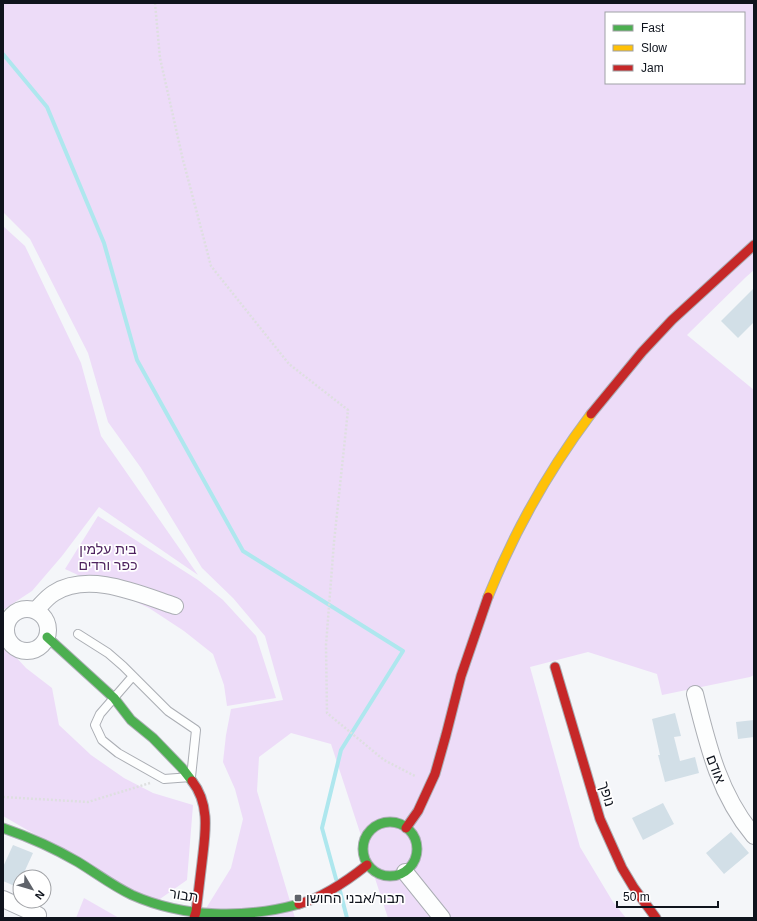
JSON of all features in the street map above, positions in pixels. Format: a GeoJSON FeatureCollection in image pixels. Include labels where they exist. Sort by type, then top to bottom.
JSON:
{"type":"FeatureCollection","features":[{"type":"Feature","properties":{"kind":"street"},"geometry":{"type":"LineString","coordinates":[[406,828],[419,810],[432,784],[462,674],[482,614],[505,558],[532,506],[562,456],[596,408],[632,363],[715,279],[754,245]]}},
{"type":"Feature","properties":{"kind":"street"},"geometry":{"type":"LineString","coordinates":[[36,610],[53,594],[68,586],[84,584],[120,587],[174,606]]}},
{"type":"Feature","properties":{"kind":"street"},"geometry":{"type":"LineString","coordinates":[[29,608],[36,610],[43,615],[47,621],[49,629],[44,644],[31,651],[17,649],[7,638],[7,624],[10,617],[15,612],[22,609],[29,608]]}},
{"type":"Feature","properties":{"kind":"street"},"geometry":{"type":"LineString","coordinates":[[47,637],[114,698],[131,720],[153,738],[191,777],[202,796],[206,815],[194,915]]}},
{"type":"Feature","properties":{"kind":"street","name":"נופך"},"geometry":{"type":"LineString","coordinates":[[555,667],[600,819],[622,868],[634,888],[656,918]]}},
{"type":"Feature","properties":{"kind":"street","name":"אודם"},"geometry":{"type":"LineString","coordinates":[[694,694],[708,748],[718,776],[730,802],[754,836]]}},
{"type":"Feature","properties":{"kind":"street"},"geometry":{"type":"LineString","coordinates":[[390,822],[399,824],[406,828],[414,838],[417,850],[414,862],[405,872],[393,877],[384,876],[373,871],[367,865],[362,853],[366,836],[371,829],[382,823],[390,822]]}},
{"type":"Feature","properties":{"kind":"street","name":"תבור"},"geometry":{"type":"LineString","coordinates":[[3,828],[65,855],[131,895],[161,906],[194,915],[261,912],[287,908],[331,890],[348,880],[367,865]]}},
{"type":"Feature","properties":{"kind":"street"},"geometry":{"type":"LineString","coordinates":[[405,872],[442,918]]}},
{"type":"Feature","properties":{"kind":"street"},"geometry":{"type":"LineString","coordinates":[[3,899],[38,915]]}},
{"type":"Feature","properties":{"kind":"lane"},"geometry":{"type":"LineString","coordinates":[[78,634],[108,653],[133,676],[168,711],[196,730],[191,777],[164,779],[118,753],[102,740],[95,725],[100,714],[133,676]]}},
{"type":"Feature","properties":{"kind":"path"},"geometry":{"type":"LineString","coordinates":[[155,3],[160,58],[183,160],[212,266],[289,364],[348,410],[334,542],[326,645],[328,713],[384,760],[432,784]]}},
{"type":"Feature","properties":{"kind":"path"},"geometry":{"type":"LineString","coordinates":[[3,797],[88,802],[164,779]]}},
{"type":"Feature","properties":{"kind":"green space"},"geometry":{"type":"Polygon","coordinates":[[[3,3],[754,3],[754,270],[687,335],[754,390],[754,675],[662,695],[657,674],[588,652],[530,667],[580,847],[613,902],[626,918],[388,918],[331,744],[291,733],[259,757],[257,791],[295,918],[192,918],[205,910],[231,868],[243,819],[235,789],[223,762],[231,709],[283,700],[265,636],[233,598],[202,568],[141,468],[108,422],[88,353],[30,239],[3,212],[3,3]]]}},
{"type":"Feature","properties":{"kind":"green space"},"geometry":{"type":"Polygon","coordinates":[[[3,226],[25,246],[81,363],[101,436],[198,575],[99,507],[62,556],[32,591],[3,610],[3,226]]]}},
{"type":"Feature","properties":{"kind":"green space","name":"בית עלמין כפר ורדים"},"geometry":{"type":"Polygon","coordinates":[[[98,516],[198,580],[223,600],[256,636],[276,698],[227,706],[224,685],[213,654],[184,631],[149,608],[65,569],[98,516]]]}},
{"type":"Feature","properties":{"kind":"green space"},"geometry":{"type":"Polygon","coordinates":[[[3,643],[26,668],[52,688],[59,725],[91,755],[124,778],[153,793],[193,805],[187,880],[150,906],[128,888],[3,816],[3,643]]]}},
{"type":"Feature","properties":{"kind":"green space"},"geometry":{"type":"Polygon","coordinates":[[[84,898],[119,918],[76,918],[84,898]]]}},
{"type":"Feature","properties":{"kind":"building"},"geometry":{"type":"Polygon","coordinates":[[[754,288],[754,322],[738,338],[721,321],[754,288]]]}},
{"type":"Feature","properties":{"kind":"building"},"geometry":{"type":"Polygon","coordinates":[[[675,713],[681,736],[674,737],[680,761],[695,757],[699,773],[665,782],[658,755],[660,755],[652,719],[675,713]]]}},
{"type":"Feature","properties":{"kind":"building"},"geometry":{"type":"Polygon","coordinates":[[[754,720],[754,737],[738,739],[736,722],[754,720]]]}},
{"type":"Feature","properties":{"kind":"building"},"geometry":{"type":"Polygon","coordinates":[[[663,803],[674,824],[643,840],[632,818],[663,803]]]}},
{"type":"Feature","properties":{"kind":"building"},"geometry":{"type":"Polygon","coordinates":[[[731,832],[749,853],[724,874],[706,853],[731,832]]]}},
{"type":"Feature","properties":{"kind":"building"},"geometry":{"type":"Polygon","coordinates":[[[13,845],[33,853],[26,869],[12,869],[12,885],[3,881],[3,867],[13,845]]]}},
{"type":"Feature","properties":{"kind":"waterway"},"geometry":{"type":"LineString","coordinates":[[3,54],[47,107],[104,243],[137,360],[243,551],[403,651],[341,750],[322,828],[336,879]]}},
{"type":"Feature","properties":{"kind":"waterway"},"geometry":{"type":"LineString","coordinates":[[340,891],[347,918]]}},
{"type":"Feature","properties":{"kind":"traffic: fast"},"geometry":{"type":"LineString","coordinates":[[47,637],[114,698],[131,720],[153,738],[182,768],[192,781]]}},
{"type":"Feature","properties":{"kind":"traffic: fast"},"geometry":{"type":"LineString","coordinates":[[385,822],[395,822],[405,826],[413,834],[417,844],[417,849],[417,854],[413,864],[405,872],[395,876],[385,876],[375,872],[367,864],[363,854],[363,844],[367,834],[375,826],[385,822]]}},
{"type":"Feature","properties":{"kind":"traffic: fast"},"geometry":{"type":"LineString","coordinates":[[3,828],[60,852],[118,888],[152,903],[193,912],[215,914],[257,912],[299,904]]}},
{"type":"Feature","properties":{"kind":"traffic: slow"},"geometry":{"type":"LineString","coordinates":[[488,597],[521,525],[547,479],[591,414]]}},
{"type":"Feature","properties":{"kind":"traffic: jam"},"geometry":{"type":"LineString","coordinates":[[591,414],[642,352],[672,320],[754,245]]}},
{"type":"Feature","properties":{"kind":"traffic: jam"},"geometry":{"type":"LineString","coordinates":[[406,828],[418,811],[435,774],[461,676],[488,597]]}},
{"type":"Feature","properties":{"kind":"traffic: jam"},"geometry":{"type":"LineString","coordinates":[[555,667],[600,819],[622,868],[634,888],[656,918]]}},
{"type":"Feature","properties":{"kind":"traffic: jam"},"geometry":{"type":"LineString","coordinates":[[192,781],[202,800],[205,820],[203,852],[194,918]]}},
{"type":"Feature","properties":{"kind":"traffic: jam"},"geometry":{"type":"LineString","coordinates":[[299,904],[335,888],[367,865]]}},
{"type":"Feature","properties":{"kind":"place","name":"תבור/אבני החושן"},"geometry":{"type":"Point","coordinates":[298,898]}}]}
